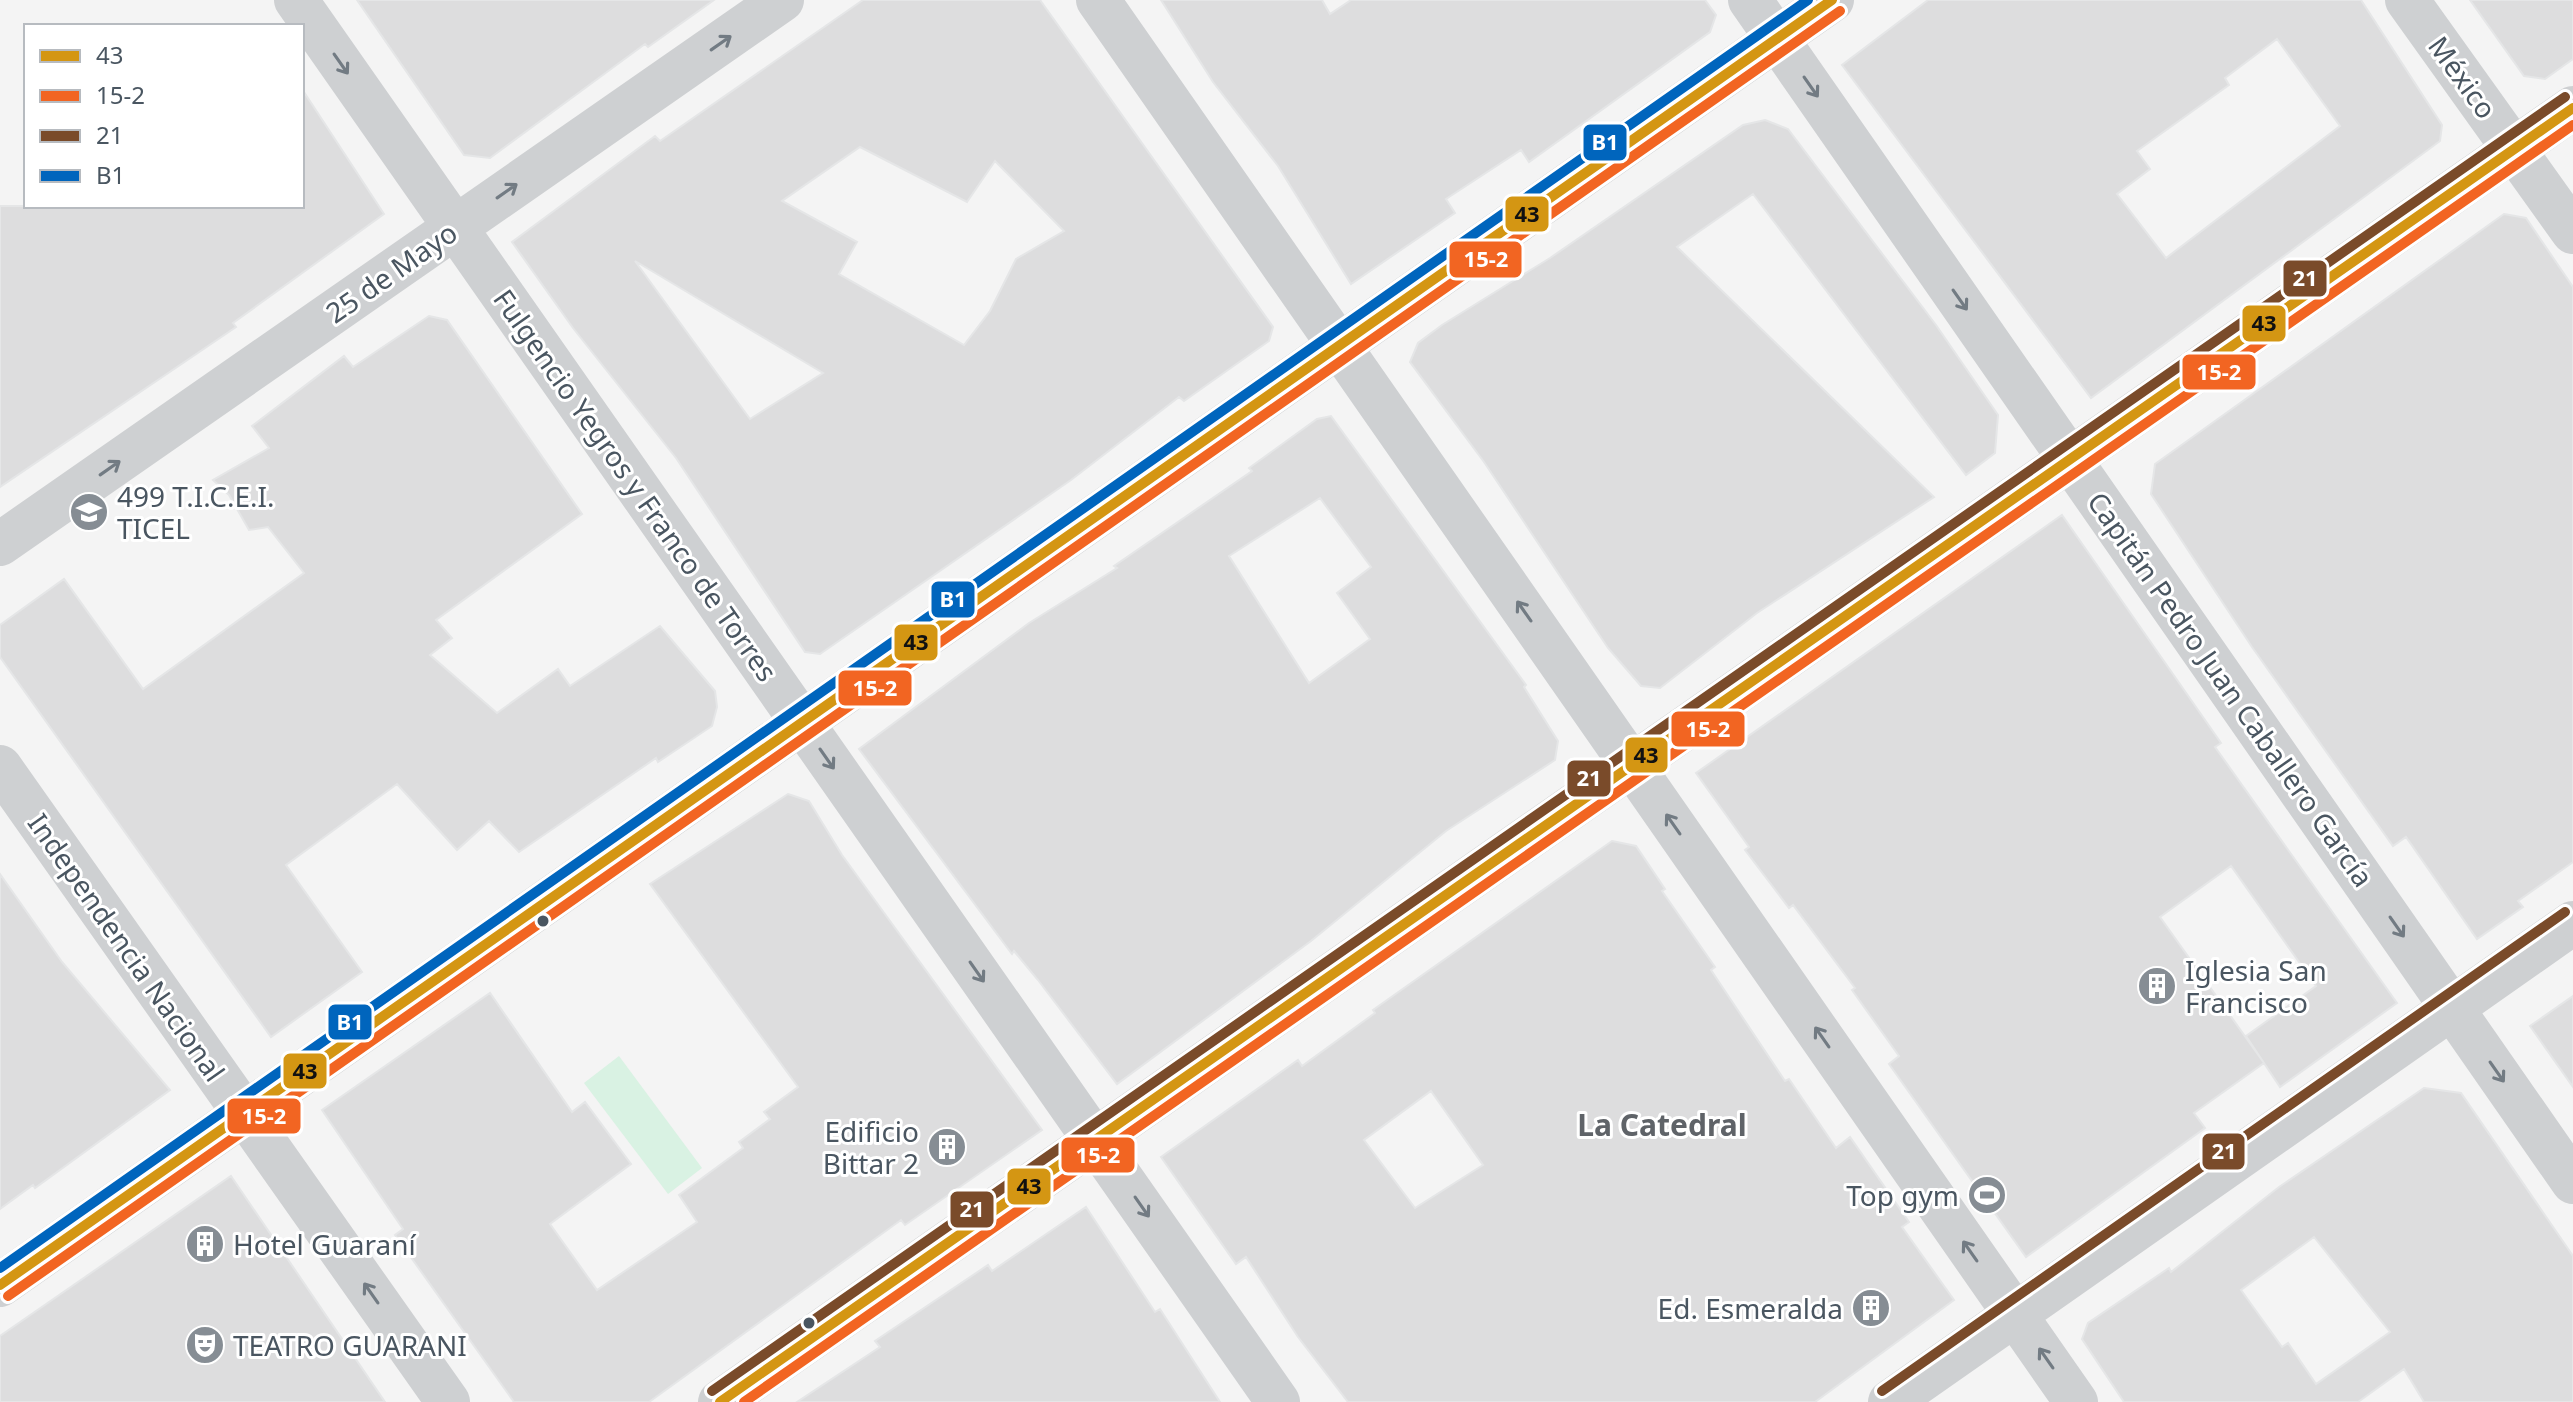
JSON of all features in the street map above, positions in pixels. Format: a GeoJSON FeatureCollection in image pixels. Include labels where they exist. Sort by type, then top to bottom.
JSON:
{"type":"FeatureCollection","features":[{"type":"Feature","properties":{"kind":"street","name":"Fulgencio Yegros y Franco de Torres"},"geometry":{"type":"LineString","coordinates":[[296,0],[1278,1402]]}},
{"type":"Feature","properties":{"kind":"street","name":"25 de Mayo"},"geometry":{"type":"LineString","coordinates":[[0,544],[782,0]]}},
{"type":"Feature","properties":{"kind":"street"},"geometry":{"type":"LineString","coordinates":[[1098,0],[2076,1402]]}},
{"type":"Feature","properties":{"kind":"street","name":"Capitán Pedro Juan Caballero García"},"geometry":{"type":"LineString","coordinates":[[1750,0],[2573,1182]]}},
{"type":"Feature","properties":{"kind":"street"},"geometry":{"type":"LineString","coordinates":[[0,1285],[1832,0]]}},
{"type":"Feature","properties":{"kind":"street","name":"México"},"geometry":{"type":"LineString","coordinates":[[2407,0],[2573,232]]}},
{"type":"Feature","properties":{"kind":"street"},"geometry":{"type":"LineString","coordinates":[[720,1402],[2573,108]]}},
{"type":"Feature","properties":{"kind":"street","name":"Independencia Nacional"},"geometry":{"type":"LineString","coordinates":[[0,767],[448,1402]]}},
{"type":"Feature","properties":{"kind":"street"},"geometry":{"type":"LineString","coordinates":[[1890,1402],[2573,923]]}},
{"type":"Feature","properties":{"kind":"green space"},"geometry":{"type":"Polygon","coordinates":[[[619,1056],[702,1168],[668,1194],[584,1083],[619,1056]]]}},
{"type":"Feature","properties":{"kind":"building"},"geometry":{"type":"Polygon","coordinates":[[[357,0],[714,0],[648,47],[645,44],[490,158],[464,155],[357,0]]]}},
{"type":"Feature","properties":{"kind":"building"},"geometry":{"type":"Polygon","coordinates":[[[863,0],[1040,0],[1273,327],[1269,341],[1184,401],[1179,397],[1071,480],[820,654],[805,652],[676,458],[573,328],[512,242],[655,136],[660,141],[863,0]],[[860,147],[782,201],[857,242],[839,274],[964,345],[990,311],[1016,259],[1064,231],[995,161],[967,202],[860,147]],[[635,261],[750,419],[823,373],[635,261]]]}},
{"type":"Feature","properties":{"kind":"building"},"geometry":{"type":"Polygon","coordinates":[[[1161,0],[1322,0],[1330,14],[1351,0],[1705,0],[1716,15],[1710,32],[1529,162],[1521,150],[1446,199],[1455,213],[1351,284],[1278,166],[1213,82],[1161,0]]]}},
{"type":"Feature","properties":{"kind":"building"},"geometry":{"type":"Polygon","coordinates":[[[1928,0],[2361,0],[2442,125],[2440,141],[2091,398],[1842,65],[1928,0]],[[2277,39],[2225,78],[2229,85],[2137,151],[2150,169],[2117,194],[2166,258],[2340,126],[2277,39]]]}},
{"type":"Feature","properties":{"kind":"building"},"geometry":{"type":"Polygon","coordinates":[[[2470,0],[2573,0],[2573,59],[2545,79],[2524,76],[2470,0]]]}},
{"type":"Feature","properties":{"kind":"building"},"geometry":{"type":"Polygon","coordinates":[[[304,92],[384,214],[233,323],[236,327],[0,487],[0,206],[304,208],[304,92]]]}},
{"type":"Feature","properties":{"kind":"building"},"geometry":{"type":"Polygon","coordinates":[[[1765,120],[1788,129],[1936,325],[1998,415],[1995,453],[1966,475],[1753,194],[1677,247],[1934,497],[1757,613],[1660,688],[1641,686],[1608,648],[1484,462],[1410,362],[1418,343],[1442,325],[1550,258],[1743,125],[1765,120]]]}},
{"type":"Feature","properties":{"kind":"building"},"geometry":{"type":"Polygon","coordinates":[[[2504,214],[2526,218],[2573,287],[2573,862],[2518,901],[2523,907],[2477,939],[2406,837],[2393,846],[2252,647],[2151,494],[2155,464],[2504,214]]]}},
{"type":"Feature","properties":{"kind":"building"},"geometry":{"type":"Polygon","coordinates":[[[429,316],[447,320],[582,514],[436,620],[452,638],[430,655],[497,713],[558,669],[570,686],[660,626],[715,691],[717,707],[712,726],[658,762],[656,758],[519,852],[489,821],[457,850],[397,784],[286,865],[362,972],[271,1037],[0,657],[0,625],[64,579],[143,689],[304,573],[268,527],[249,530],[229,495],[213,480],[269,448],[252,426],[344,356],[353,367],[429,316]]]}},
{"type":"Feature","properties":{"kind":"building"},"geometry":{"type":"Polygon","coordinates":[[[1331,416],[1526,685],[1524,687],[1558,741],[1555,760],[1446,831],[1311,941],[1117,1084],[1038,980],[1014,951],[1012,954],[859,749],[1029,623],[1117,568],[1114,566],[1252,471],[1249,468],[1317,419],[1331,416]],[[1320,498],[1229,556],[1309,683],[1370,639],[1337,593],[1371,567],[1320,498]]]}},
{"type":"Feature","properties":{"kind":"building"},"geometry":{"type":"Polygon","coordinates":[[[2062,515],[2221,743],[2215,747],[2397,1003],[2280,1087],[2264,1063],[2194,1113],[2205,1128],[2026,1257],[1889,1064],[1899,1056],[1852,990],[1855,988],[1793,905],[1789,908],[1745,850],[1749,847],[1696,773],[2062,515]],[[2231,866],[2160,917],[2264,1063],[2246,1036],[2316,986],[2231,866]]]}},
{"type":"Feature","properties":{"kind":"building"},"geometry":{"type":"Polygon","coordinates":[[[788,794],[809,801],[842,855],[1042,1130],[905,1225],[901,1220],[649,1402],[514,1402],[395,1235],[403,1229],[322,1110],[490,993],[572,1112],[585,1102],[631,1164],[550,1224],[597,1290],[697,1222],[679,1195],[743,1148],[739,1142],[770,1119],[764,1112],[798,1087],[650,884],[788,794]]]}},
{"type":"Feature","properties":{"kind":"building"},"geometry":{"type":"Polygon","coordinates":[[[1612,841],[1636,846],[1665,889],[1662,891],[1715,967],[1711,970],[1785,1081],[1789,1079],[1836,1148],[1850,1137],[1909,1222],[1902,1227],[1954,1300],[1815,1402],[1348,1402],[1298,1337],[1246,1257],[1236,1264],[1161,1157],[1298,1060],[1302,1066],[1375,1013],[1373,1010],[1612,841]],[[1431,1091],[1364,1140],[1415,1208],[1483,1165],[1431,1091]]]}},
{"type":"Feature","properties":{"kind":"building"},"geometry":{"type":"Polygon","coordinates":[[[0,874],[62,962],[170,1090],[35,1188],[33,1185],[0,1209],[0,874]]]}},
{"type":"Feature","properties":{"kind":"building"},"geometry":{"type":"Polygon","coordinates":[[[2573,996],[2573,1087],[2530,1026],[2573,996]]]}},
{"type":"Feature","properties":{"kind":"building"},"geometry":{"type":"Polygon","coordinates":[[[2424,1088],[2461,1093],[2573,1256],[2573,1402],[2424,1402],[2404,1369],[2358,1402],[2124,1402],[2082,1339],[2088,1323],[2169,1268],[2171,1272],[2279,1187],[2424,1088]],[[2314,1237],[2241,1290],[2282,1347],[2288,1343],[2316,1384],[2390,1332],[2314,1237]]]}},
{"type":"Feature","properties":{"kind":"building","name":"Hotel Guaraní"},"geometry":{"type":"Polygon","coordinates":[[[231,1176],[385,1402],[0,1402],[0,1336],[231,1176]]]}},
{"type":"Feature","properties":{"kind":"building"},"geometry":{"type":"Polygon","coordinates":[[[1086,1207],[1155,1312],[1160,1309],[1220,1402],[797,1402],[880,1347],[875,1341],[988,1265],[992,1271],[1086,1207]]]}},
{"type":"Feature","properties":{"kind":"transit line","name":"B1"},"geometry":{"type":"LineString","coordinates":[[0,1268],[1808,0]]}},
{"type":"Feature","properties":{"kind":"transit line","name":"43"},"geometry":{"type":"LineString","coordinates":[[0,1285],[1832,0]]}},
{"type":"Feature","properties":{"kind":"transit line","name":"15-2"},"geometry":{"type":"LineString","coordinates":[[8,1296],[1840,11]]}},
{"type":"Feature","properties":{"kind":"transit line","name":"21"},"geometry":{"type":"LineString","coordinates":[[712,1391],[2565,97]]}},
{"type":"Feature","properties":{"kind":"transit line","name":"43"},"geometry":{"type":"LineString","coordinates":[[720,1402],[2573,108]]}},
{"type":"Feature","properties":{"kind":"transit line","name":"15-2"},"geometry":{"type":"LineString","coordinates":[[744,1402],[2573,125]]}},
{"type":"Feature","properties":{"kind":"transit line","name":"21"},"geometry":{"type":"LineString","coordinates":[[1882,1391],[2565,912]]}},
{"type":"Feature","properties":{"kind":"place","name":"499 T.I.C.E.I. TICEL"},"geometry":{"type":"Point","coordinates":[89,512]}},
{"type":"Feature","properties":{"kind":"place","name":"Iglesia San Francisco"},"geometry":{"type":"Point","coordinates":[2157,986]}},
{"type":"Feature","properties":{"kind":"place","name":"Edificio Bittar 2"},"geometry":{"type":"Point","coordinates":[947,1147]}},
{"type":"Feature","properties":{"kind":"place","name":"Top gym"},"geometry":{"type":"Point","coordinates":[1987,1195]}},
{"type":"Feature","properties":{"kind":"place","name":"Hotel Guaraní"},"geometry":{"type":"Point","coordinates":[205,1244]}},
{"type":"Feature","properties":{"kind":"place","name":"Ed. Esmeralda"},"geometry":{"type":"Point","coordinates":[1871,1308]}},
{"type":"Feature","properties":{"kind":"place","name":"TEATRO GUARANI"},"geometry":{"type":"Point","coordinates":[205,1345]}},
{"type":"Feature","properties":{"kind":"district","name":"La Catedral"},"geometry":{"type":"Point","coordinates":[1662,1124]}}]}
